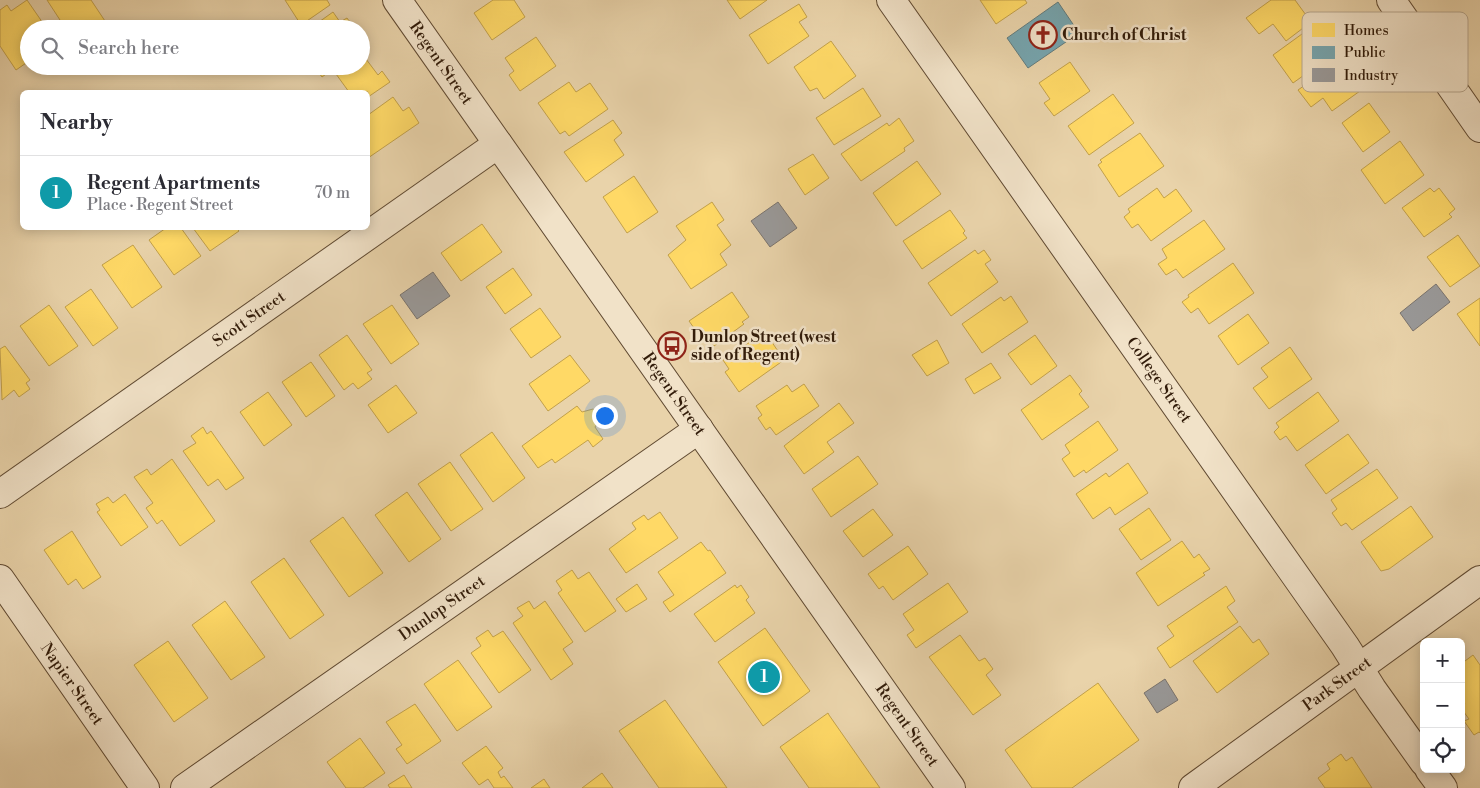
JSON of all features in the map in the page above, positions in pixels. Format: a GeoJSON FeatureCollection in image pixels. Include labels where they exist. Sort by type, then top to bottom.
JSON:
{"type":"FeatureCollection","features":[{"type":"Feature","properties":{"kind":"street","name":"Regent Street"},"geometry":{"type":"LineString","coordinates":[[397,0],[951,788]]}},
{"type":"Feature","properties":{"kind":"street","name":"College Street"},"geometry":{"type":"LineString","coordinates":[[892,0],[1346,646],[1358,668],[1420,756]]}},
{"type":"Feature","properties":{"kind":"street"},"geometry":{"type":"LineString","coordinates":[[1391,0],[1399,12]]}},
{"type":"Feature","properties":{"kind":"street"},"geometry":{"type":"LineString","coordinates":[[1455,92],[1480,128]]}},
{"type":"Feature","properties":{"kind":"street","name":"Scott Street"},"geometry":{"type":"LineString","coordinates":[[0,494],[498,144]]}},
{"type":"Feature","properties":{"kind":"street","name":"Dunlop Street"},"geometry":{"type":"LineString","coordinates":[[186,788],[699,429]]}},
{"type":"Feature","properties":{"kind":"street","name":"Napier Street"},"geometry":{"type":"LineString","coordinates":[[0,579],[145,788]]}},
{"type":"Feature","properties":{"kind":"street","name":"Park Street"},"geometry":{"type":"LineString","coordinates":[[1193,788],[1480,580]]}},
{"type":"Feature","properties":{"kind":"street"},"geometry":{"type":"LineString","coordinates":[[1432,773],[1442,788]]}},
{"type":"Feature","properties":{"kind":"building: Homes"},"geometry":{"type":"Polygon","coordinates":[[[27,0],[41,20],[20,20],[20,67],[16,70],[0,46],[0,10],[7,5],[11,11],[27,0]]]}},
{"type":"Feature","properties":{"kind":"building: Homes"},"geometry":{"type":"Polygon","coordinates":[[[47,0],[91,0],[104,20],[60,20],[47,0]]]}},
{"type":"Feature","properties":{"kind":"building: Homes"},"geometry":{"type":"Polygon","coordinates":[[[285,0],[327,0],[330,5],[308,20],[298,20],[285,0]]]}},
{"type":"Feature","properties":{"kind":"building: Homes"},"geometry":{"type":"Polygon","coordinates":[[[493,0],[514,0],[525,17],[492,40],[474,13],[493,0]]]}},
{"type":"Feature","properties":{"kind":"building: Homes"},"geometry":{"type":"Polygon","coordinates":[[[727,0],[767,0],[740,19],[727,0]]]}},
{"type":"Feature","properties":{"kind":"building: Homes"},"geometry":{"type":"Polygon","coordinates":[[[980,0],[1025,0],[1027,3],[996,24],[980,0]]]}},
{"type":"Feature","properties":{"kind":"building: Homes"},"geometry":{"type":"Polygon","coordinates":[[[1271,0],[1295,0],[1304,12],[1302,12],[1302,29],[1286,41],[1273,24],[1259,34],[1246,18],[1271,0]]]}},
{"type":"Feature","properties":{"kind":"building: Homes"},"geometry":{"type":"Polygon","coordinates":[[[799,4],[807,17],[799,22],[809,36],[768,64],[749,35],[799,4]]]}},
{"type":"Feature","properties":{"kind":"building: Homes"},"geometry":{"type":"Polygon","coordinates":[[[333,12],[339,20],[322,20],[333,12]]]}},
{"type":"Feature","properties":{"kind":"building: Homes"},"geometry":{"type":"Polygon","coordinates":[[[1302,34],[1302,77],[1293,83],[1273,55],[1302,34]]]}},
{"type":"Feature","properties":{"kind":"building: Homes"},"geometry":{"type":"Polygon","coordinates":[[[536,37],[556,66],[520,91],[509,75],[514,71],[505,58],[536,37]]]}},
{"type":"Feature","properties":{"kind":"building: Homes"},"geometry":{"type":"Polygon","coordinates":[[[831,41],[856,76],[824,99],[817,88],[810,91],[794,67],[831,41]]]}},
{"type":"Feature","properties":{"kind":"building: Homes"},"geometry":{"type":"Polygon","coordinates":[[[1070,62],[1090,91],[1054,116],[1044,103],[1050,99],[1039,83],[1070,62]]]}},
{"type":"Feature","properties":{"kind":"building: Homes"},"geometry":{"type":"Polygon","coordinates":[[[370,64],[378,75],[382,71],[390,82],[370,96],[370,90],[348,90],[337,75],[370,75],[370,64]]]}},
{"type":"Feature","properties":{"kind":"building: Homes"},"geometry":{"type":"Polygon","coordinates":[[[569,82],[576,92],[590,83],[608,109],[569,136],[565,131],[560,134],[538,103],[569,82]]]}},
{"type":"Feature","properties":{"kind":"building: Homes"},"geometry":{"type":"Polygon","coordinates":[[[1302,87],[1302,92],[1359,92],[1332,111],[1323,98],[1311,107],[1298,90],[1302,87]]]}},
{"type":"Feature","properties":{"kind":"building: Homes"},"geometry":{"type":"Polygon","coordinates":[[[863,88],[881,116],[834,145],[816,118],[863,88]]]}},
{"type":"Feature","properties":{"kind":"building: Homes"},"geometry":{"type":"Polygon","coordinates":[[[1113,94],[1134,123],[1089,155],[1068,126],[1113,94]]]}},
{"type":"Feature","properties":{"kind":"building: Homes"},"geometry":{"type":"Polygon","coordinates":[[[393,97],[403,111],[409,107],[419,123],[370,157],[370,114],[393,97]]]}},
{"type":"Feature","properties":{"kind":"building: Homes"},"geometry":{"type":"Polygon","coordinates":[[[1369,103],[1390,132],[1363,152],[1342,123],[1369,103]]]}},
{"type":"Feature","properties":{"kind":"building: Homes"},"geometry":{"type":"Polygon","coordinates":[[[899,118],[914,141],[904,148],[905,151],[861,181],[841,154],[887,123],[889,126],[899,118]]]}},
{"type":"Feature","properties":{"kind":"building: Homes"},"geometry":{"type":"Polygon","coordinates":[[[613,120],[622,133],[614,140],[624,155],[586,182],[564,152],[613,120]]]}},
{"type":"Feature","properties":{"kind":"building: Homes"},"geometry":{"type":"Polygon","coordinates":[[[1140,133],[1164,166],[1119,197],[1098,165],[1102,162],[1100,160],[1140,133]]]}},
{"type":"Feature","properties":{"kind":"building: Homes"},"geometry":{"type":"Polygon","coordinates":[[[1400,141],[1424,175],[1385,204],[1361,170],[1400,141]]]}},
{"type":"Feature","properties":{"kind":"building: Homes"},"geometry":{"type":"Polygon","coordinates":[[[813,154],[829,178],[805,195],[788,169],[813,154]]]}},
{"type":"Feature","properties":{"kind":"building: Homes"},"geometry":{"type":"Polygon","coordinates":[[[917,161],[941,194],[896,226],[873,193],[917,161]]]}},
{"type":"Feature","properties":{"kind":"building: Homes"},"geometry":{"type":"Polygon","coordinates":[[[634,176],[658,212],[627,233],[603,197],[634,176]]]}},
{"type":"Feature","properties":{"kind":"building: Homes"},"geometry":{"type":"Polygon","coordinates":[[[1157,188],[1164,198],[1176,189],[1192,211],[1151,241],[1138,224],[1132,228],[1124,217],[1130,212],[1128,209],[1157,188]]]}},
{"type":"Feature","properties":{"kind":"building: Homes"},"geometry":{"type":"Polygon","coordinates":[[[1430,188],[1434,192],[1439,188],[1455,209],[1449,214],[1452,217],[1424,237],[1402,208],[1430,188]]]}},
{"type":"Feature","properties":{"kind":"building: Homes"},"geometry":{"type":"Polygon","coordinates":[[[712,202],[724,220],[717,225],[731,245],[720,254],[727,265],[691,289],[668,255],[686,240],[676,226],[712,202]]]}},
{"type":"Feature","properties":{"kind":"building: Homes"},"geometry":{"type":"Polygon","coordinates":[[[950,210],[965,231],[963,233],[967,238],[922,269],[903,241],[950,210]]]}},
{"type":"Feature","properties":{"kind":"building: Homes"},"geometry":{"type":"Polygon","coordinates":[[[1204,220],[1225,249],[1183,278],[1176,269],[1166,275],[1158,264],[1167,258],[1162,249],[1204,220]]]}},
{"type":"Feature","properties":{"kind":"building: Homes"},"geometry":{"type":"Polygon","coordinates":[[[482,224],[502,252],[461,281],[441,253],[482,224]]]}},
{"type":"Feature","properties":{"kind":"building: Homes"},"geometry":{"type":"Polygon","coordinates":[[[163,230],[182,230],[201,256],[174,275],[149,240],[163,230]]]}},
{"type":"Feature","properties":{"kind":"building: Homes"},"geometry":{"type":"Polygon","coordinates":[[[194,230],[239,231],[210,251],[194,230]]]}},
{"type":"Feature","properties":{"kind":"building: Homes"},"geometry":{"type":"Polygon","coordinates":[[[1458,235],[1480,266],[1450,287],[1427,257],[1458,235]]]}},
{"type":"Feature","properties":{"kind":"building: Homes"},"geometry":{"type":"Polygon","coordinates":[[[133,245],[162,287],[132,308],[102,265],[133,245]]]}},
{"type":"Feature","properties":{"kind":"building: Homes"},"geometry":{"type":"Polygon","coordinates":[[[975,250],[978,254],[984,250],[991,260],[985,264],[998,282],[951,316],[928,283],[975,250]]]}},
{"type":"Feature","properties":{"kind":"building: Homes"},"geometry":{"type":"Polygon","coordinates":[[[1233,263],[1254,293],[1209,324],[1198,308],[1191,313],[1182,302],[1189,297],[1188,295],[1233,263]]]}},
{"type":"Feature","properties":{"kind":"building: Homes"},"geometry":{"type":"Polygon","coordinates":[[[513,268],[532,295],[505,314],[486,287],[513,268]]]}},
{"type":"Feature","properties":{"kind":"building: Homes"},"geometry":{"type":"Polygon","coordinates":[[[91,289],[118,328],[93,346],[65,307],[91,289]]]}},
{"type":"Feature","properties":{"kind":"building: Homes"},"geometry":{"type":"Polygon","coordinates":[[[732,292],[749,317],[742,322],[744,324],[714,346],[708,338],[704,342],[689,321],[732,292]]]}},
{"type":"Feature","properties":{"kind":"building: Homes"},"geometry":{"type":"Polygon","coordinates":[[[1011,296],[1028,322],[982,353],[962,324],[1001,297],[1004,301],[1011,296]]]}},
{"type":"Feature","properties":{"kind":"building: Homes"},"geometry":{"type":"Polygon","coordinates":[[[1480,298],[1480,346],[1457,314],[1480,298]]]}},
{"type":"Feature","properties":{"kind":"building: Homes"},"geometry":{"type":"Polygon","coordinates":[[[49,305],[78,346],[49,366],[20,326],[49,305]]]}},
{"type":"Feature","properties":{"kind":"building: Homes"},"geometry":{"type":"Polygon","coordinates":[[[392,305],[419,344],[391,364],[363,324],[392,305]]]}},
{"type":"Feature","properties":{"kind":"building: Homes"},"geometry":{"type":"Polygon","coordinates":[[[540,308],[561,337],[531,358],[510,329],[540,308]]]}},
{"type":"Feature","properties":{"kind":"building: Homes"},"geometry":{"type":"Polygon","coordinates":[[[1248,314],[1269,343],[1238,365],[1218,336],[1248,314]]]}},
{"type":"Feature","properties":{"kind":"building: Homes"},"geometry":{"type":"Polygon","coordinates":[[[765,332],[784,360],[739,392],[725,372],[729,369],[723,360],[765,332]]]}},
{"type":"Feature","properties":{"kind":"building: Homes"},"geometry":{"type":"Polygon","coordinates":[[[347,335],[372,370],[367,373],[372,379],[358,389],[353,383],[344,390],[319,355],[347,335]]]}},
{"type":"Feature","properties":{"kind":"building: Homes"},"geometry":{"type":"Polygon","coordinates":[[[1035,335],[1057,366],[1031,385],[1008,354],[1035,335]]]}},
{"type":"Feature","properties":{"kind":"building: Homes"},"geometry":{"type":"Polygon","coordinates":[[[937,340],[949,363],[927,376],[912,355],[937,340]]]}},
{"type":"Feature","properties":{"kind":"building: Homes"},"geometry":{"type":"Polygon","coordinates":[[[5,346],[30,380],[26,383],[30,389],[19,397],[14,390],[2,400],[0,349],[5,346]]]}},
{"type":"Feature","properties":{"kind":"building: Homes"},"geometry":{"type":"Polygon","coordinates":[[[1290,347],[1312,379],[1269,409],[1253,388],[1268,377],[1261,368],[1290,347]]]}},
{"type":"Feature","properties":{"kind":"building: Homes"},"geometry":{"type":"Polygon","coordinates":[[[570,355],[590,381],[548,411],[529,384],[570,355]]]}},
{"type":"Feature","properties":{"kind":"building: Homes"},"geometry":{"type":"Polygon","coordinates":[[[311,362],[335,396],[306,417],[282,382],[311,362]]]}},
{"type":"Feature","properties":{"kind":"building: Homes"},"geometry":{"type":"Polygon","coordinates":[[[991,363],[1001,378],[974,394],[965,379],[991,363]]]}},
{"type":"Feature","properties":{"kind":"building: Homes"},"geometry":{"type":"Polygon","coordinates":[[[1070,375],[1082,391],[1079,394],[1089,407],[1042,440],[1021,410],[1070,375]]]}},
{"type":"Feature","properties":{"kind":"building: Homes"},"geometry":{"type":"Polygon","coordinates":[[[804,384],[819,406],[776,435],[770,427],[766,430],[758,418],[762,415],[756,406],[787,385],[792,392],[804,384]]]}},
{"type":"Feature","properties":{"kind":"building: Homes"},"geometry":{"type":"Polygon","coordinates":[[[396,385],[417,413],[388,433],[368,405],[396,385]]]}},
{"type":"Feature","properties":{"kind":"building: Homes"},"geometry":{"type":"Polygon","coordinates":[[[268,392],[292,425],[264,446],[240,412],[268,392]]]}},
{"type":"Feature","properties":{"kind":"building: Homes"},"geometry":{"type":"Polygon","coordinates":[[[1318,392],[1339,421],[1297,451],[1286,436],[1280,440],[1274,432],[1279,427],[1276,423],[1318,392]]]}},
{"type":"Feature","properties":{"kind":"building: Homes"},"geometry":{"type":"Polygon","coordinates":[[[839,403],[854,423],[827,442],[834,452],[804,474],[784,446],[839,403]]]}},
{"type":"Feature","properties":{"kind":"building: Homes"},"geometry":{"type":"Polygon","coordinates":[[[577,406],[582,412],[593,409],[598,412],[600,419],[595,427],[603,439],[593,447],[588,440],[555,463],[552,459],[538,468],[522,446],[577,406]]]}},
{"type":"Feature","properties":{"kind":"building: Homes"},"geometry":{"type":"Polygon","coordinates":[[[1098,421],[1118,450],[1086,473],[1084,470],[1074,477],[1062,459],[1070,453],[1065,445],[1098,421]]]}},
{"type":"Feature","properties":{"kind":"building: Homes"},"geometry":{"type":"Polygon","coordinates":[[[203,427],[207,434],[211,431],[244,478],[226,490],[218,479],[208,486],[183,451],[196,443],[191,436],[203,427]]]}},
{"type":"Feature","properties":{"kind":"building: Homes"},"geometry":{"type":"Polygon","coordinates":[[[492,432],[525,478],[493,502],[460,455],[492,432]]]}},
{"type":"Feature","properties":{"kind":"building: Homes"},"geometry":{"type":"Polygon","coordinates":[[[1348,434],[1369,463],[1326,494],[1305,465],[1348,434]]]}},
{"type":"Feature","properties":{"kind":"building: Homes"},"geometry":{"type":"Polygon","coordinates":[[[858,456],[878,484],[831,517],[812,489],[858,456]]]}},
{"type":"Feature","properties":{"kind":"building: Homes"},"geometry":{"type":"Polygon","coordinates":[[[172,459],[215,521],[180,546],[162,520],[157,524],[146,508],[153,503],[134,477],[147,469],[151,475],[172,459]]]}},
{"type":"Feature","properties":{"kind":"building: Homes"},"geometry":{"type":"Polygon","coordinates":[[[450,462],[483,509],[451,531],[418,484],[450,462]]]}},
{"type":"Feature","properties":{"kind":"building: Homes"},"geometry":{"type":"Polygon","coordinates":[[[1128,463],[1148,493],[1115,515],[1110,507],[1093,519],[1076,494],[1106,473],[1109,477],[1128,463]]]}},
{"type":"Feature","properties":{"kind":"building: Homes"},"geometry":{"type":"Polygon","coordinates":[[[1377,469],[1398,498],[1352,530],[1346,523],[1341,526],[1332,513],[1337,509],[1331,500],[1377,469]]]}},
{"type":"Feature","properties":{"kind":"building: Homes"},"geometry":{"type":"Polygon","coordinates":[[[407,492],[441,539],[409,562],[375,515],[407,492]]]}},
{"type":"Feature","properties":{"kind":"building: Homes"},"geometry":{"type":"Polygon","coordinates":[[[125,494],[148,527],[121,546],[97,512],[100,510],[96,504],[108,497],[113,503],[125,494]]]}},
{"type":"Feature","properties":{"kind":"building: Homes"},"geometry":{"type":"Polygon","coordinates":[[[1411,506],[1433,537],[1389,569],[1381,571],[1361,542],[1411,506]]]}},
{"type":"Feature","properties":{"kind":"building: Homes"},"geometry":{"type":"Polygon","coordinates":[[[1149,508],[1171,540],[1141,560],[1119,529],[1149,508]]]}},
{"type":"Feature","properties":{"kind":"building: Homes"},"geometry":{"type":"Polygon","coordinates":[[[873,509],[893,535],[863,557],[843,531],[873,509]]]}},
{"type":"Feature","properties":{"kind":"building: Homes"},"geometry":{"type":"Polygon","coordinates":[[[660,512],[678,538],[626,573],[609,549],[636,529],[632,523],[644,515],[648,520],[660,512]]]}},
{"type":"Feature","properties":{"kind":"building: Homes"},"geometry":{"type":"Polygon","coordinates":[[[343,517],[383,573],[349,597],[310,541],[343,517]]]}},
{"type":"Feature","properties":{"kind":"building: Homes"},"geometry":{"type":"Polygon","coordinates":[[[72,531],[101,577],[83,589],[76,579],[68,585],[44,550],[72,531]]]}},
{"type":"Feature","properties":{"kind":"building: Homes"},"geometry":{"type":"Polygon","coordinates":[[[1182,541],[1194,558],[1199,554],[1210,569],[1203,573],[1205,575],[1158,606],[1136,573],[1182,541]]]}},
{"type":"Feature","properties":{"kind":"building: Homes"},"geometry":{"type":"Polygon","coordinates":[[[701,542],[708,551],[710,550],[726,573],[670,612],[663,602],[674,595],[658,572],[701,542]]]}},
{"type":"Feature","properties":{"kind":"building: Homes"},"geometry":{"type":"Polygon","coordinates":[[[908,546],[928,574],[893,600],[883,586],[879,589],[868,574],[908,546]]]}},
{"type":"Feature","properties":{"kind":"building: Homes"},"geometry":{"type":"Polygon","coordinates":[[[284,558],[324,615],[290,639],[251,582],[284,558]]]}},
{"type":"Feature","properties":{"kind":"building: Homes"},"geometry":{"type":"Polygon","coordinates":[[[572,570],[578,579],[589,572],[616,611],[585,632],[558,593],[562,590],[556,581],[572,570]]]}},
{"type":"Feature","properties":{"kind":"building: Homes"},"geometry":{"type":"Polygon","coordinates":[[[948,583],[968,612],[916,648],[907,635],[914,630],[903,614],[948,583]]]}},
{"type":"Feature","properties":{"kind":"building: Homes"},"geometry":{"type":"Polygon","coordinates":[[[637,584],[647,599],[626,612],[616,599],[637,584]]]}},
{"type":"Feature","properties":{"kind":"building: Homes"},"geometry":{"type":"Polygon","coordinates":[[[735,585],[737,588],[741,585],[749,597],[746,600],[755,613],[715,642],[694,614],[735,585]]]}},
{"type":"Feature","properties":{"kind":"building: Homes"},"geometry":{"type":"Polygon","coordinates":[[[1226,586],[1235,601],[1227,607],[1238,622],[1170,668],[1157,648],[1174,636],[1167,626],[1226,586]]]}},
{"type":"Feature","properties":{"kind":"building: Homes"},"geometry":{"type":"Polygon","coordinates":[[[225,601],[265,657],[231,680],[192,625],[225,601]]]}},
{"type":"Feature","properties":{"kind":"building: Homes"},"geometry":{"type":"Polygon","coordinates":[[[529,601],[534,609],[545,601],[573,642],[563,649],[573,664],[551,680],[513,623],[523,616],[517,608],[529,601]]]}},
{"type":"Feature","properties":{"kind":"building: Homes"},"geometry":{"type":"Polygon","coordinates":[[[1240,626],[1253,643],[1259,639],[1269,654],[1217,693],[1193,661],[1240,626]]]}},
{"type":"Feature","properties":{"kind":"building: Homes"},"geometry":{"type":"Polygon","coordinates":[[[765,628],[810,691],[763,726],[718,662],[765,628]]]}},
{"type":"Feature","properties":{"kind":"building: Homes"},"geometry":{"type":"Polygon","coordinates":[[[488,630],[493,637],[503,631],[531,670],[499,693],[471,653],[481,646],[476,638],[488,630]]]}},
{"type":"Feature","properties":{"kind":"building: Homes"},"geometry":{"type":"Polygon","coordinates":[[[960,635],[979,661],[985,658],[993,669],[986,675],[1001,695],[973,715],[929,657],[960,635]]]}},
{"type":"Feature","properties":{"kind":"building: Homes"},"geometry":{"type":"Polygon","coordinates":[[[168,641],[208,698],[174,722],[134,665],[168,641]]]}},
{"type":"Feature","properties":{"kind":"building: Homes"},"geometry":{"type":"Polygon","coordinates":[[[1473,655],[1480,665],[1480,733],[1474,735],[1465,722],[1469,719],[1465,714],[1465,661],[1473,655]]]}},
{"type":"Feature","properties":{"kind":"building: Homes"},"geometry":{"type":"Polygon","coordinates":[[[458,660],[492,707],[457,731],[424,684],[458,660]]]}},
{"type":"Feature","properties":{"kind":"building: Homes"},"geometry":{"type":"Polygon","coordinates":[[[1098,683],[1139,740],[1072,788],[1032,788],[1005,750],[1098,683]]]}},
{"type":"Feature","properties":{"kind":"building: Homes"},"geometry":{"type":"Polygon","coordinates":[[[665,700],[727,788],[659,788],[619,731],[665,700]]]}},
{"type":"Feature","properties":{"kind":"building: Homes"},"geometry":{"type":"Polygon","coordinates":[[[415,704],[441,741],[407,764],[396,749],[402,745],[386,722],[415,704]]]}},
{"type":"Feature","properties":{"kind":"building: Homes"},"geometry":{"type":"Polygon","coordinates":[[[828,713],[880,788],[809,788],[780,747],[828,713]]]}},
{"type":"Feature","properties":{"kind":"building: Homes"},"geometry":{"type":"Polygon","coordinates":[[[360,738],[385,773],[363,788],[346,788],[327,762],[360,738]]]}},
{"type":"Feature","properties":{"kind":"building: Homes"},"geometry":{"type":"Polygon","coordinates":[[[486,746],[503,768],[498,772],[501,778],[504,776],[513,788],[494,788],[488,779],[479,785],[462,763],[486,746]]]}},
{"type":"Feature","properties":{"kind":"building: Homes"},"geometry":{"type":"Polygon","coordinates":[[[1341,754],[1346,761],[1352,757],[1372,788],[1325,788],[1318,778],[1330,769],[1327,764],[1341,754]]]}},
{"type":"Feature","properties":{"kind":"building: Homes"},"geometry":{"type":"Polygon","coordinates":[[[602,773],[613,788],[582,788],[602,773]]]}},
{"type":"Feature","properties":{"kind":"building: Homes"},"geometry":{"type":"Polygon","coordinates":[[[404,775],[412,788],[390,788],[388,785],[404,775]]]}},
{"type":"Feature","properties":{"kind":"building: Homes"},"geometry":{"type":"Polygon","coordinates":[[[544,779],[550,788],[531,788],[544,779]]]}},
{"type":"Feature","properties":{"kind":"building: Public"},"geometry":{"type":"Polygon","coordinates":[[[1058,2],[1079,33],[1028,68],[1007,38],[1058,2]]]}},
{"type":"Feature","properties":{"kind":"building: Industry"},"geometry":{"type":"Polygon","coordinates":[[[778,202],[797,228],[770,247],[751,221],[778,202]]]}},
{"type":"Feature","properties":{"kind":"building: Industry"},"geometry":{"type":"Polygon","coordinates":[[[433,272],[450,296],[417,319],[400,295],[433,272]]]}},
{"type":"Feature","properties":{"kind":"building: Industry"},"geometry":{"type":"Polygon","coordinates":[[[1436,284],[1450,302],[1413,331],[1400,313],[1436,284]]]}},
{"type":"Feature","properties":{"kind":"building: Industry"},"geometry":{"type":"Polygon","coordinates":[[[1165,679],[1178,700],[1157,713],[1144,693],[1165,679]]]}},
{"type":"Feature","properties":{"kind":"place","name":"Church of Christ"},"geometry":{"type":"Point","coordinates":[1043,35]}},
{"type":"Feature","properties":{"kind":"place","name":"Dunlop Street (west side of Regent)"},"geometry":{"type":"Point","coordinates":[672,346]}},
{"type":"Feature","properties":{"kind":"place","name":"Regent Apartments"},"geometry":{"type":"Point","coordinates":[764,677]}}]}
